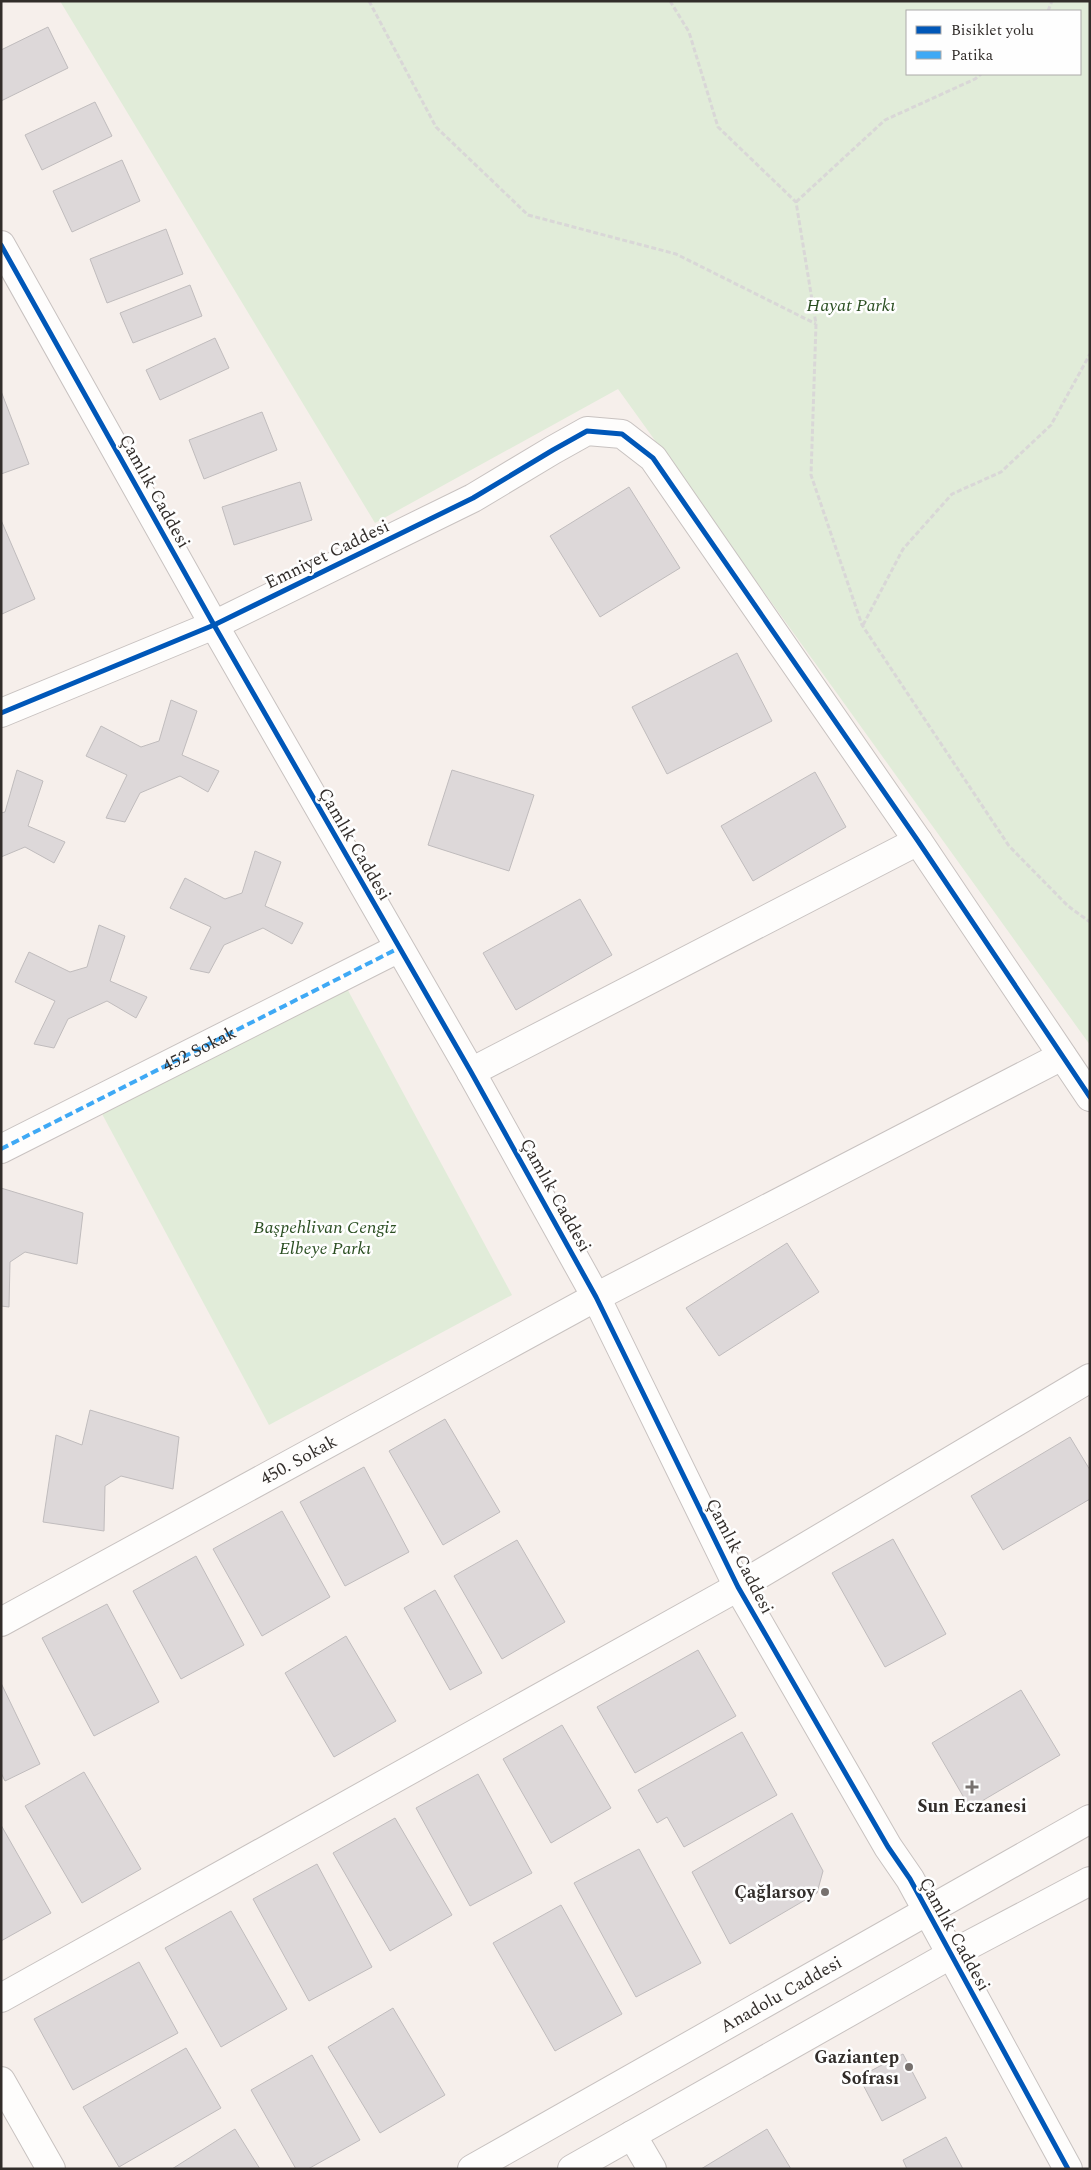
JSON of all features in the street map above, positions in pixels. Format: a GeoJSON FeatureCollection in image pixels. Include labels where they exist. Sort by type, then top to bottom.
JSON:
{"type":"FeatureCollection","features":[{"type":"Feature","properties":{"kind":"street","name":"Çamlık Caddesi"},"geometry":{"type":"LineString","coordinates":[[1,245],[214,625],[471,1072],[596,1297],[738,1587],[888,1847],[910,1879],[1068,2169]]}},
{"type":"Feature","properties":{"kind":"street","name":"Emniyet Caddesi"},"geometry":{"type":"LineString","coordinates":[[1,713],[214,625],[473,498],[587,431],[622,434],[653,458],[918,841],[1090,1097]]}},
{"type":"Feature","properties":{"kind":"street"},"geometry":{"type":"LineString","coordinates":[[471,1072],[918,841]]}},
{"type":"Feature","properties":{"kind":"street","name":"452 Sokak"},"geometry":{"type":"LineString","coordinates":[[1,1149],[399,948]]}},
{"type":"Feature","properties":{"kind":"street","name":"450. Sokak"},"geometry":{"type":"LineString","coordinates":[[1,1622],[596,1297],[1062,1056]]}},
{"type":"Feature","properties":{"kind":"street"},"geometry":{"type":"LineString","coordinates":[[1,1998],[738,1587],[1090,1378]]}},
{"type":"Feature","properties":{"kind":"street","name":"Anadolu Caddesi"},"geometry":{"type":"LineString","coordinates":[[472,2169],[1090,1819]]}},
{"type":"Feature","properties":{"kind":"street"},"geometry":{"type":"LineString","coordinates":[[572,2169],[950,1955],[1090,1881]]}},
{"type":"Feature","properties":{"kind":"street"},"geometry":{"type":"LineString","coordinates":[[1,2082],[51,2169]]}},
{"type":"Feature","properties":{"kind":"street"},"geometry":{"type":"LineString","coordinates":[[632,2135],[652,2169]]}},
{"type":"Feature","properties":{"kind":"path"},"geometry":{"type":"LineString","coordinates":[[369,1],[436,128],[528,214],[676,254],[816,324]]}},
{"type":"Feature","properties":{"kind":"path"},"geometry":{"type":"LineString","coordinates":[[670,1],[689,32],[718,127],[796,202],[816,324],[811,475],[862,625],[1009,846],[1068,906],[1090,922]]}},
{"type":"Feature","properties":{"kind":"path"},"geometry":{"type":"LineString","coordinates":[[796,202],[884,120],[975,79],[980,75]]}},
{"type":"Feature","properties":{"kind":"path"},"geometry":{"type":"LineString","coordinates":[[862,625],[904,549],[952,494],[1001,472],[1051,425],[1090,354]]}},
{"type":"Feature","properties":{"kind":"green space","name":"Hayat Parkı"},"geometry":{"type":"Polygon","coordinates":[[[60,1],[1090,1],[1090,1045],[618,389],[375,523],[60,1]]]}},
{"type":"Feature","properties":{"kind":"green space","name":"Başpehlivan Cengiz Elbeye Parkı"},"geometry":{"type":"Polygon","coordinates":[[[344,983],[512,1295],[269,1425],[101,1112],[344,983]]]}},
{"type":"Feature","properties":{"kind":"building"},"geometry":{"type":"Polygon","coordinates":[[[48,27],[68,68],[1,101],[1,50],[48,27]]]}},
{"type":"Feature","properties":{"kind":"building"},"geometry":{"type":"Polygon","coordinates":[[[95,102],[112,136],[42,170],[25,135],[95,102]]]}},
{"type":"Feature","properties":{"kind":"building"},"geometry":{"type":"Polygon","coordinates":[[[122,160],[140,201],[72,232],[53,191],[122,160]]]}},
{"type":"Feature","properties":{"kind":"building"},"geometry":{"type":"Polygon","coordinates":[[[166,229],[183,274],[107,303],[90,259],[166,229]]]}},
{"type":"Feature","properties":{"kind":"building"},"geometry":{"type":"Polygon","coordinates":[[[190,285],[202,316],[133,343],[120,313],[190,285]]]}},
{"type":"Feature","properties":{"kind":"building"},"geometry":{"type":"Polygon","coordinates":[[[215,338],[229,368],[160,400],[146,370],[215,338]]]}},
{"type":"Feature","properties":{"kind":"building"},"geometry":{"type":"Polygon","coordinates":[[[1,391],[29,464],[1,474],[1,391]]]}},
{"type":"Feature","properties":{"kind":"building"},"geometry":{"type":"Polygon","coordinates":[[[262,412],[277,450],[204,479],[189,440],[262,412]]]}},
{"type":"Feature","properties":{"kind":"building"},"geometry":{"type":"Polygon","coordinates":[[[300,482],[312,520],[234,545],[222,507],[300,482]]]}},
{"type":"Feature","properties":{"kind":"building"},"geometry":{"type":"Polygon","coordinates":[[[629,487],[680,568],[600,617],[550,536],[629,487]]]}},
{"type":"Feature","properties":{"kind":"building"},"geometry":{"type":"Polygon","coordinates":[[[1,520],[35,599],[2,614],[1,613],[1,520]]]}},
{"type":"Feature","properties":{"kind":"building"},"geometry":{"type":"Polygon","coordinates":[[[737,653],[772,721],[667,774],[632,707],[737,653]]]}},
{"type":"Feature","properties":{"kind":"building"},"geometry":{"type":"Polygon","coordinates":[[[171,700],[197,711],[182,755],[219,771],[208,792],[180,776],[140,793],[125,822],[106,818],[127,775],[86,756],[101,726],[141,747],[159,741],[171,700]]]}},
{"type":"Feature","properties":{"kind":"building"},"geometry":{"type":"Polygon","coordinates":[[[17,770],[43,781],[28,826],[65,842],[54,863],[25,847],[1,857],[1,813],[5,812],[17,770]]]}},
{"type":"Feature","properties":{"kind":"building"},"geometry":{"type":"Polygon","coordinates":[[[452,770],[534,795],[509,871],[428,845],[452,770]]]}},
{"type":"Feature","properties":{"kind":"building"},"geometry":{"type":"Polygon","coordinates":[[[815,772],[846,827],[753,881],[721,826],[815,772]]]}},
{"type":"Feature","properties":{"kind":"building"},"geometry":{"type":"Polygon","coordinates":[[[255,851],[281,862],[265,906],[303,923],[292,944],[263,928],[224,945],[209,973],[190,969],[211,927],[170,908],[185,878],[225,899],[242,893],[255,851]]]}},
{"type":"Feature","properties":{"kind":"building"},"geometry":{"type":"Polygon","coordinates":[[[580,899],[612,955],[516,1010],[483,953],[580,899]]]}},
{"type":"Feature","properties":{"kind":"building"},"geometry":{"type":"Polygon","coordinates":[[[99,925],[125,936],[110,981],[147,997],[136,1018],[107,1001],[68,1019],[54,1048],[34,1044],[55,1001],[15,982],[29,952],[70,972],[87,967],[99,925]]]}},
{"type":"Feature","properties":{"kind":"building"},"geometry":{"type":"Polygon","coordinates":[[[1,1188],[83,1213],[77,1264],[25,1252],[10,1262],[9,1307],[1,1306],[1,1188]]]}},
{"type":"Feature","properties":{"kind":"building"},"geometry":{"type":"Polygon","coordinates":[[[787,1243],[819,1292],[719,1356],[686,1308],[787,1243]]]}},
{"type":"Feature","properties":{"kind":"building"},"geometry":{"type":"Polygon","coordinates":[[[90,1410],[179,1437],[173,1489],[121,1476],[105,1486],[104,1531],[43,1522],[56,1435],[82,1445],[90,1410]]]}},
{"type":"Feature","properties":{"kind":"building"},"geometry":{"type":"Polygon","coordinates":[[[445,1419],[500,1512],[443,1545],[389,1451],[445,1419]]]}},
{"type":"Feature","properties":{"kind":"building"},"geometry":{"type":"Polygon","coordinates":[[[1070,1437],[1090,1470],[1090,1499],[1003,1550],[971,1496],[1070,1437]]]}},
{"type":"Feature","properties":{"kind":"building"},"geometry":{"type":"Polygon","coordinates":[[[364,1467],[409,1552],[345,1586],[300,1502],[364,1467]]]}},
{"type":"Feature","properties":{"kind":"building"},"geometry":{"type":"Polygon","coordinates":[[[282,1511],[330,1597],[262,1636],[213,1549],[282,1511]]]}},
{"type":"Feature","properties":{"kind":"building"},"geometry":{"type":"Polygon","coordinates":[[[893,1539],[946,1634],[885,1667],[832,1573],[893,1539]]]}},
{"type":"Feature","properties":{"kind":"building"},"geometry":{"type":"Polygon","coordinates":[[[517,1540],[565,1622],[502,1659],[454,1576],[517,1540]]]}},
{"type":"Feature","properties":{"kind":"building"},"geometry":{"type":"Polygon","coordinates":[[[196,1556],[244,1645],[181,1679],[133,1591],[196,1556]]]}},
{"type":"Feature","properties":{"kind":"building"},"geometry":{"type":"Polygon","coordinates":[[[435,1590],[482,1673],[450,1690],[404,1608],[435,1590]]]}},
{"type":"Feature","properties":{"kind":"building"},"geometry":{"type":"Polygon","coordinates":[[[107,1604],[159,1702],[94,1736],[42,1638],[107,1604]]]}},
{"type":"Feature","properties":{"kind":"building"},"geometry":{"type":"Polygon","coordinates":[[[346,1636],[396,1721],[334,1757],[285,1673],[346,1636]]]}},
{"type":"Feature","properties":{"kind":"building"},"geometry":{"type":"Polygon","coordinates":[[[698,1650],[736,1716],[635,1773],[597,1707],[698,1650]]]}},
{"type":"Feature","properties":{"kind":"building"},"geometry":{"type":"Polygon","coordinates":[[[1,1683],[40,1764],[5,1781],[1,1773],[1,1683]]]}},
{"type":"Feature","properties":{"kind":"building"},"geometry":{"type":"Polygon","coordinates":[[[1021,1690],[1060,1755],[970,1808],[932,1743],[1021,1690]]]}},
{"type":"Feature","properties":{"kind":"building"},"geometry":{"type":"Polygon","coordinates":[[[562,1725],[611,1808],[551,1843],[503,1759],[562,1725]]]}},
{"type":"Feature","properties":{"kind":"building"},"geometry":{"type":"Polygon","coordinates":[[[742,1732],[777,1795],[684,1847],[667,1817],[657,1823],[638,1790],[742,1732]]]}},
{"type":"Feature","properties":{"kind":"building"},"geometry":{"type":"Polygon","coordinates":[[[84,1772],[141,1869],[82,1903],[25,1806],[84,1772]]]}},
{"type":"Feature","properties":{"kind":"building"},"geometry":{"type":"Polygon","coordinates":[[[478,1774],[532,1873],[470,1906],[416,1808],[478,1774]]]}},
{"type":"Feature","properties":{"kind":"building"},"geometry":{"type":"Polygon","coordinates":[[[792,1813],[823,1871],[817,1893],[730,1944],[692,1872],[792,1813]]]}},
{"type":"Feature","properties":{"kind":"building"},"geometry":{"type":"Polygon","coordinates":[[[395,1818],[452,1915],[390,1951],[333,1853],[395,1818]]]}},
{"type":"Feature","properties":{"kind":"building"},"geometry":{"type":"Polygon","coordinates":[[[1,1825],[51,1913],[1,1941],[1,1825]]]}},
{"type":"Feature","properties":{"kind":"building"},"geometry":{"type":"Polygon","coordinates":[[[639,1849],[701,1963],[636,1997],[574,1883],[639,1849]]]}},
{"type":"Feature","properties":{"kind":"building"},"geometry":{"type":"Polygon","coordinates":[[[317,1864],[372,1967],[309,2001],[253,1899],[317,1864]]]}},
{"type":"Feature","properties":{"kind":"building"},"geometry":{"type":"Polygon","coordinates":[[[561,1905],[622,2014],[555,2051],[493,1943],[561,1905]]]}},
{"type":"Feature","properties":{"kind":"building"},"geometry":{"type":"Polygon","coordinates":[[[231,1911],[287,2009],[221,2047],[165,1948],[231,1911]]]}},
{"type":"Feature","properties":{"kind":"building"},"geometry":{"type":"Polygon","coordinates":[[[139,1962],[178,2033],[73,2090],[34,2019],[139,1962]]]}},
{"type":"Feature","properties":{"kind":"building"},"geometry":{"type":"Polygon","coordinates":[[[393,2008],[445,2095],[380,2133],[328,2047],[393,2008]]]}},
{"type":"Feature","properties":{"kind":"building"},"geometry":{"type":"Polygon","coordinates":[[[186,2048],[221,2108],[119,2167],[83,2107],[186,2048]]]}},
{"type":"Feature","properties":{"kind":"building"},"geometry":{"type":"Polygon","coordinates":[[[903,2054],[926,2098],[882,2121],[859,2077],[903,2054]]]}},
{"type":"Feature","properties":{"kind":"building"},"geometry":{"type":"Polygon","coordinates":[[[312,2055],[360,2140],[308,2169],[296,2169],[251,2090],[312,2055]]]}},
{"type":"Feature","properties":{"kind":"building"},"geometry":{"type":"Polygon","coordinates":[[[235,2129],[260,2169],[172,2169],[235,2129]]]}},
{"type":"Feature","properties":{"kind":"building"},"geometry":{"type":"Polygon","coordinates":[[[767,2129],[791,2169],[701,2169],[767,2129]]]}},
{"type":"Feature","properties":{"kind":"building"},"geometry":{"type":"Polygon","coordinates":[[[946,2137],[963,2169],[907,2169],[903,2160],[946,2137]]]}},
{"type":"Feature","properties":{"kind":"marked path"},"geometry":{"type":"LineString","coordinates":[[1,1149],[399,948]]}},
{"type":"Feature","properties":{"kind":"cycle path"},"geometry":{"type":"LineString","coordinates":[[1,245],[214,625],[471,1072],[596,1297],[738,1587],[888,1847],[910,1879],[1068,2169]]}},
{"type":"Feature","properties":{"kind":"cycle path"},"geometry":{"type":"LineString","coordinates":[[1,713],[214,625],[473,498],[587,431],[622,434],[653,458],[918,841],[1090,1097]]}},
{"type":"Feature","properties":{"kind":"place","name":"Sun Eczanesi"},"geometry":{"type":"Point","coordinates":[972,1787]}},
{"type":"Feature","properties":{"kind":"place","name":"Çağlarsoy"},"geometry":{"type":"Point","coordinates":[825,1892]}},
{"type":"Feature","properties":{"kind":"place","name":"Gaziantep Sofrası"},"geometry":{"type":"Point","coordinates":[909,2067]}}]}
